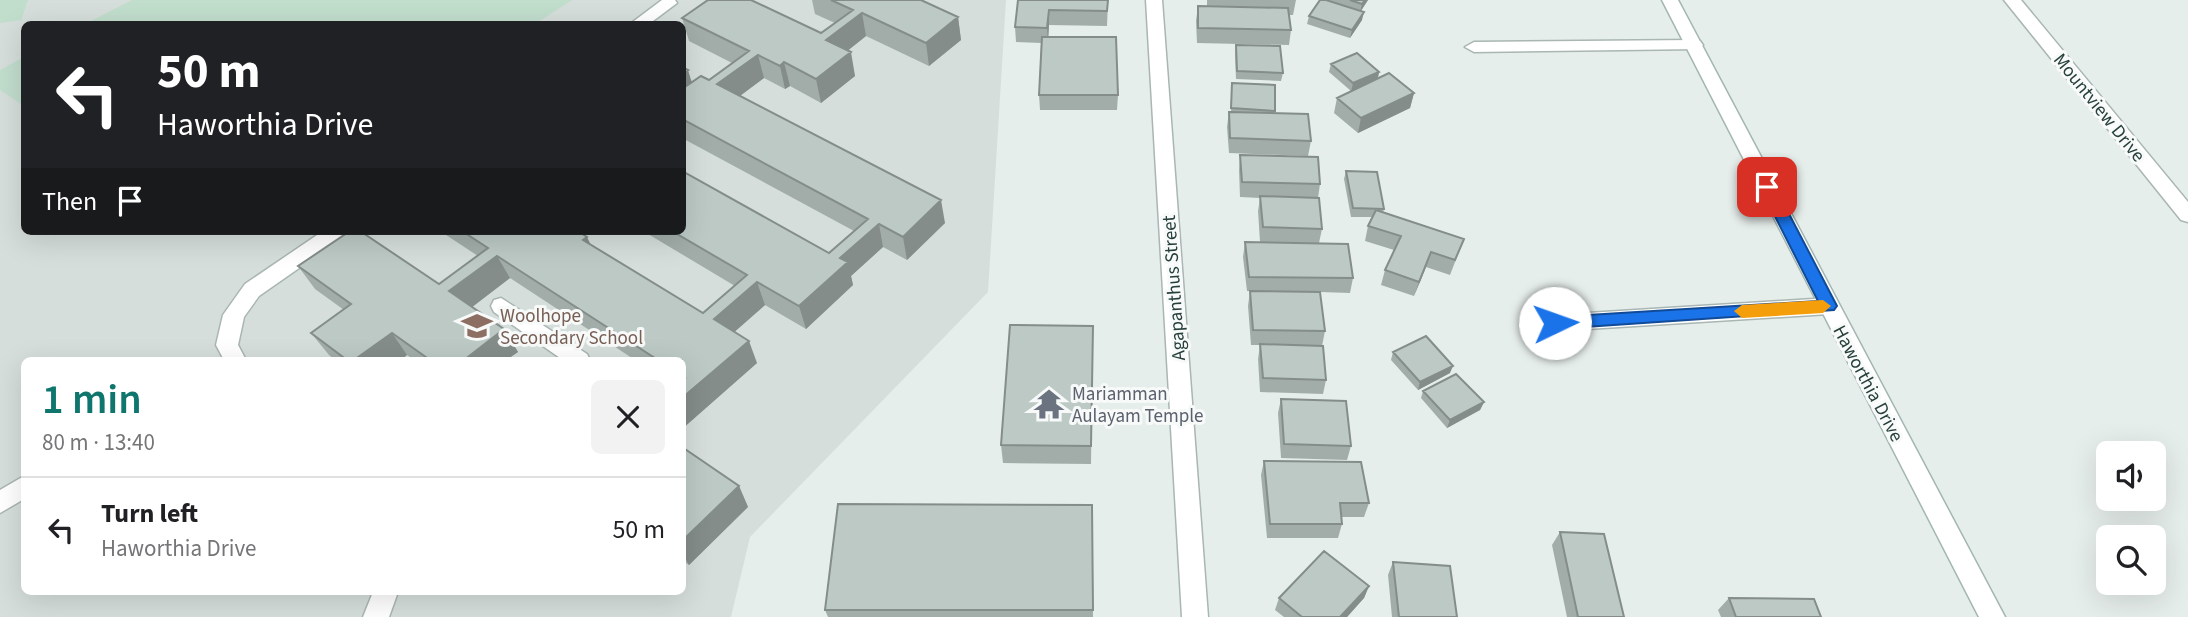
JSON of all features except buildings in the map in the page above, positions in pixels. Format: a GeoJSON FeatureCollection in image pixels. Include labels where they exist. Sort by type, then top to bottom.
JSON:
{"type":"FeatureCollection","features":[{"type":"Feature","properties":{"kind":"street","name":"Agapanthus Street"},"geometry":{"type":"LineString","coordinates":[[1154,0],[1195,617]]}},
{"type":"Feature","properties":{"kind":"street","name":"Haworthia Drive"},"geometry":{"type":"LineString","coordinates":[[1670,0],[1992,617]]}},
{"type":"Feature","properties":{"kind":"street","name":"Mountview Drive"},"geometry":{"type":"LineString","coordinates":[[2012,0],[2188,215]]}},
{"type":"Feature","properties":{"kind":"street"},"geometry":{"type":"LineString","coordinates":[[642,21],[669,3]]}},
{"type":"Feature","properties":{"kind":"street"},"geometry":{"type":"LineString","coordinates":[[1474,47],[1693,45]]}},
{"type":"Feature","properties":{"kind":"street"},"geometry":{"type":"LineString","coordinates":[[233,357],[227,345],[234,315],[252,290],[332,235]]}},
{"type":"Feature","properties":{"kind":"street"},"geometry":{"type":"LineString","coordinates":[[501,306],[571,357]]}},
{"type":"Feature","properties":{"kind":"street"},"geometry":{"type":"LineString","coordinates":[[1555,323],[1829,306]]}},
{"type":"Feature","properties":{"kind":"street"},"geometry":{"type":"LineString","coordinates":[[0,503],[21,488]]}},
{"type":"Feature","properties":{"kind":"street"},"geometry":{"type":"LineString","coordinates":[[376,617],[385,595]]}},
{"type":"Feature","properties":{"kind":"shaded area","name":"Woolhope Secondary School"},"geometry":{"type":"Polygon","coordinates":[[[0,0],[1006,0],[988,292],[750,537],[731,617],[0,617],[0,0]]]}},
{"type":"Feature","properties":{"kind":"green space"},"geometry":{"type":"Polygon","coordinates":[[[0,0],[28,0],[21,20],[0,23],[0,0]]]}},
{"type":"Feature","properties":{"kind":"green space"},"geometry":{"type":"Polygon","coordinates":[[[132,0],[572,0],[540,21],[91,21],[132,0]]]}},
{"type":"Feature","properties":{"kind":"green space"},"geometry":{"type":"Polygon","coordinates":[[[21,59],[21,104],[0,90],[0,70],[21,59]]]}},
{"type":"Feature","properties":{"kind":"slow traffic"},"geometry":{"type":"LineString","coordinates":[[1742,311],[1823,306]]}},
{"type":"Feature","properties":{"kind":"place","name":"Woolhope Secondary School"},"geometry":{"type":"Point","coordinates":[477,326]}},
{"type":"Feature","properties":{"kind":"place","name":"Mariamman Aulayam Temple"},"geometry":{"type":"Point","coordinates":[1049,404]}},
{"type":"Feature","properties":{"kind":"route"},"geometry":{"type":"LineString","coordinates":[[1555,323],[1829,306],[1767,187]]}}]}
